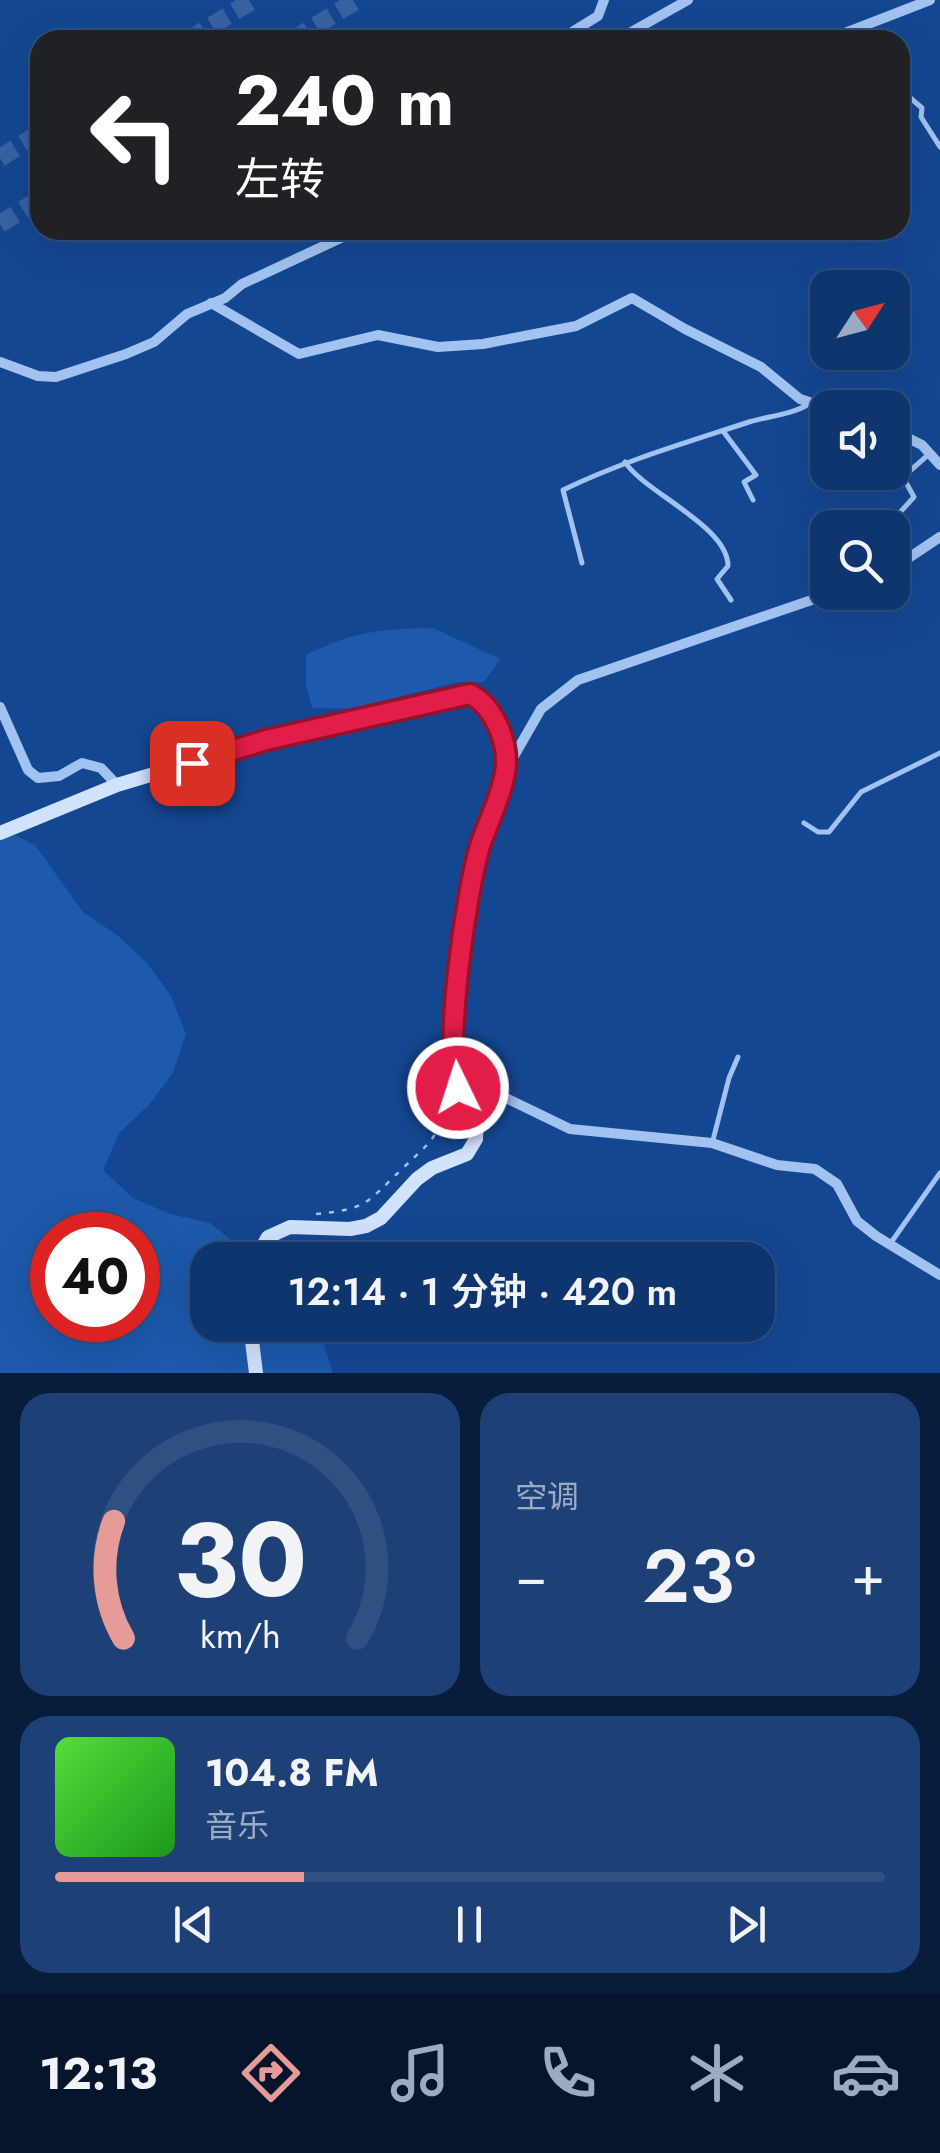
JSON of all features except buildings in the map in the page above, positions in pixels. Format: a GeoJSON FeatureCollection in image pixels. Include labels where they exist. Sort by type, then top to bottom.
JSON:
{"type":"FeatureCollection","features":[{"type":"Feature","properties":{"kind":"street"},"geometry":{"type":"LineString","coordinates":[[576,30],[598,16],[604,0]]}},
{"type":"Feature","properties":{"kind":"street"},"geometry":{"type":"LineString","coordinates":[[636,30],[688,0]]}},
{"type":"Feature","properties":{"kind":"street"},"geometry":{"type":"LineString","coordinates":[[852,30],[930,0]]}},
{"type":"Feature","properties":{"kind":"street"},"geometry":{"type":"LineString","coordinates":[[0,362],[38,376],[71,373],[154,342],[187,314],[335,240]]}},
{"type":"Feature","properties":{"kind":"street"},"geometry":{"type":"LineString","coordinates":[[211,303],[299,354],[378,335],[438,347],[483,344],[576,326],[632,298],[761,367],[800,399],[810,402]]}},
{"type":"Feature","properties":{"kind":"street"},"geometry":{"type":"LineString","coordinates":[[910,438],[922,444],[940,465]]}},
{"type":"Feature","properties":{"kind":"street"},"geometry":{"type":"LineString","coordinates":[[910,557],[940,537]]}},
{"type":"Feature","properties":{"kind":"street"},"geometry":{"type":"LineString","coordinates":[[265,1242],[290,1226],[366,1226],[380,1218],[432,1168],[467,1154],[476,1139],[477,1121],[452,1071],[458,974],[479,850],[506,771],[542,710],[578,680],[810,601]]}},
{"type":"Feature","properties":{"kind":"street"},"geometry":{"type":"LineString","coordinates":[[0,833],[116,786],[266,740],[470,694],[481,700],[500,728],[506,771]]}},
{"type":"Feature","properties":{"kind":"street"},"geometry":{"type":"LineString","coordinates":[[0,707],[28,770],[38,778],[59,776],[82,764],[101,768],[116,786]]}},
{"type":"Feature","properties":{"kind":"street"},"geometry":{"type":"LineString","coordinates":[[454,1052],[477,1084],[570,1129],[712,1143],[778,1165],[815,1169],[837,1184],[857,1220],[940,1275]]}},
{"type":"Feature","properties":{"kind":"street"},"geometry":{"type":"LineString","coordinates":[[252,1342],[256,1373]]}},
{"type":"Feature","properties":{"kind":"lane"},"geometry":{"type":"LineString","coordinates":[[910,98],[922,108],[922,117],[940,147]]}},
{"type":"Feature","properties":{"kind":"lane"},"geometry":{"type":"LineString","coordinates":[[582,563],[562,490],[625,462],[800,410],[810,403]]}},
{"type":"Feature","properties":{"kind":"lane"},"geometry":{"type":"LineString","coordinates":[[723,431],[756,475],[744,482],[753,500]]}},
{"type":"Feature","properties":{"kind":"lane"},"geometry":{"type":"LineString","coordinates":[[902,510],[914,497],[903,478],[930,453]]}},
{"type":"Feature","properties":{"kind":"lane"},"geometry":{"type":"LineString","coordinates":[[625,462],[634,475],[674,500],[724,549],[728,566],[717,579],[731,600]]}},
{"type":"Feature","properties":{"kind":"lane"},"geometry":{"type":"LineString","coordinates":[[804,823],[818,832],[830,832],[861,792],[940,754]]}},
{"type":"Feature","properties":{"kind":"lane"},"geometry":{"type":"LineString","coordinates":[[712,1143],[738,1057]]}},
{"type":"Feature","properties":{"kind":"lane"},"geometry":{"type":"LineString","coordinates":[[890,1244],[940,1173]]}},
{"type":"Feature","properties":{"kind":"path"},"geometry":{"type":"LineString","coordinates":[[303,1215],[350,1211],[371,1201],[389,1185],[433,1140],[441,1123],[443,1083]]}},
{"type":"Feature","properties":{"kind":"shaded area"},"geometry":{"type":"Polygon","coordinates":[[[433,628],[500,659],[484,682],[458,682],[351,709],[312,708],[306,685],[306,655],[368,633],[433,628]]]}},
{"type":"Feature","properties":{"kind":"shaded area"},"geometry":{"type":"Polygon","coordinates":[[[0,828],[35,845],[83,912],[117,935],[147,963],[171,996],[186,1034],[173,1073],[149,1105],[119,1133],[103,1170],[133,1198],[170,1214],[210,1223],[234,1242],[190,1242],[190,1342],[323,1342],[333,1373],[0,1373],[0,828]]]}},
{"type":"Feature","properties":{"kind":"tunnel"},"geometry":{"type":"LineString","coordinates":[[205,30],[253,0]]}},
{"type":"Feature","properties":{"kind":"tunnel"},"geometry":{"type":"LineString","coordinates":[[309,30],[357,0]]}},
{"type":"Feature","properties":{"kind":"tunnel"},"geometry":{"type":"LineString","coordinates":[[0,158],[30,139]]}},
{"type":"Feature","properties":{"kind":"tunnel"},"geometry":{"type":"LineString","coordinates":[[0,224],[30,205]]}},
{"type":"Feature","properties":{"kind":"route"},"geometry":{"type":"LineString","coordinates":[[192,763],[266,740],[470,694],[481,700],[500,728],[506,771],[479,850],[458,974],[452,1071],[458,1088]]}}]}
